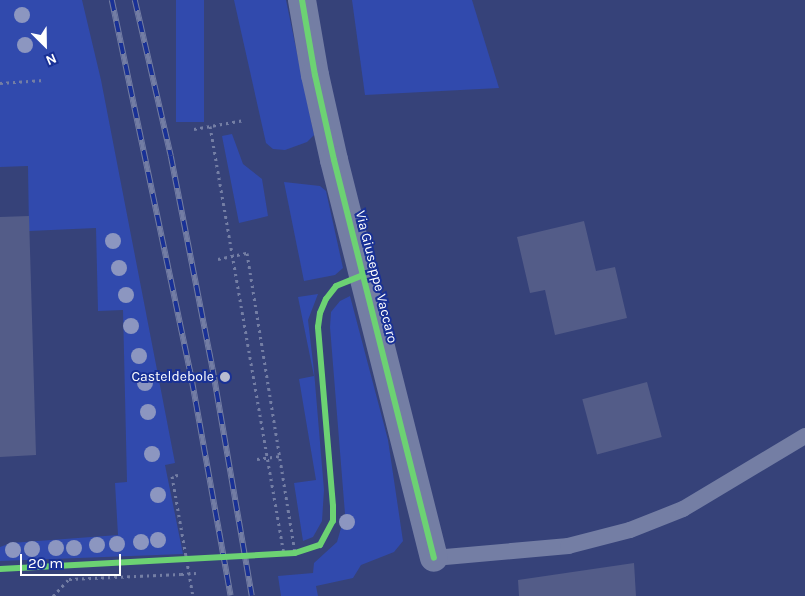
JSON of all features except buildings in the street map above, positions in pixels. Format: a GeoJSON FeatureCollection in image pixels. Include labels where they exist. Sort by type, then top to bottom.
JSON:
{"type":"FeatureCollection","features":[{"type":"Feature","properties":{"kind":"street","name":"Via Giuseppe Vaccaro"},"geometry":{"type":"LineString","coordinates":[[302,0],[315,75],[334,160],[434,558]]}},
{"type":"Feature","properties":{"kind":"lane","name":"Via Giuseppe Vaccaro"},"geometry":{"type":"LineString","coordinates":[[434,558],[568,546],[630,530],[683,509],[805,436]]}},
{"type":"Feature","properties":{"kind":"path"},"geometry":{"type":"LineString","coordinates":[[0,83],[44,80]]}},
{"type":"Feature","properties":{"kind":"path"},"geometry":{"type":"LineString","coordinates":[[194,129],[244,120]]}},
{"type":"Feature","properties":{"kind":"path"},"geometry":{"type":"LineString","coordinates":[[210,126],[284,553]]}},
{"type":"Feature","properties":{"kind":"path"},"geometry":{"type":"LineString","coordinates":[[218,259],[247,253],[281,456],[295,553]]}},
{"type":"Feature","properties":{"kind":"path"},"geometry":{"type":"LineString","coordinates":[[257,459],[281,456]]}},
{"type":"Feature","properties":{"kind":"path"},"geometry":{"type":"LineString","coordinates":[[178,475],[172,476],[190,560],[193,596]]}},
{"type":"Feature","properties":{"kind":"path"},"geometry":{"type":"LineString","coordinates":[[274,554],[305,552]]}},
{"type":"Feature","properties":{"kind":"path"},"geometry":{"type":"LineString","coordinates":[[177,560],[190,560]]}},
{"type":"Feature","properties":{"kind":"path"},"geometry":{"type":"LineString","coordinates":[[53,596],[69,580],[196,573]]}},
{"type":"Feature","properties":{"kind":"shaded area"},"geometry":{"type":"Polygon","coordinates":[[[0,0],[82,0],[101,80],[175,463],[165,465],[183,554],[0,561],[0,547],[11,543],[118,535],[115,483],[127,482],[123,310],[98,311],[96,228],[29,231],[28,166],[0,167],[0,0]]]}},
{"type":"Feature","properties":{"kind":"shaded area"},"geometry":{"type":"Polygon","coordinates":[[[176,0],[204,0],[204,122],[176,122],[176,0]]]}},
{"type":"Feature","properties":{"kind":"shaded area"},"geometry":{"type":"Polygon","coordinates":[[[234,0],[286,0],[314,135],[307,142],[285,150],[273,149],[266,143],[234,0]]]}},
{"type":"Feature","properties":{"kind":"shaded area"},"geometry":{"type":"Polygon","coordinates":[[[352,0],[472,0],[499,88],[365,95],[352,0]]]}},
{"type":"Feature","properties":{"kind":"shaded area"},"geometry":{"type":"Polygon","coordinates":[[[232,134],[243,164],[262,179],[268,216],[239,223],[222,136],[232,134]]]}},
{"type":"Feature","properties":{"kind":"shaded area"},"geometry":{"type":"Polygon","coordinates":[[[284,182],[320,186],[326,191],[343,268],[335,275],[304,281],[284,182]]]}},
{"type":"Feature","properties":{"kind":"shaded area"},"geometry":{"type":"Polygon","coordinates":[[[318,294],[308,320],[314,371],[324,490],[322,521],[313,537],[303,541],[294,483],[316,480],[299,379],[314,376],[298,297],[318,294]]]}},
{"type":"Feature","properties":{"kind":"shaded area"},"geometry":{"type":"Polygon","coordinates":[[[350,296],[388,440],[403,541],[394,552],[361,565],[353,578],[316,586],[318,596],[281,596],[278,576],[313,573],[314,563],[337,542],[345,514],[330,327],[331,312],[340,301],[350,296]]]}},
{"type":"Feature","properties":{"kind":"railway"},"geometry":{"type":"LineString","coordinates":[[112,0],[192,380],[231,596]]}},
{"type":"Feature","properties":{"kind":"railway"},"geometry":{"type":"LineString","coordinates":[[135,0],[171,156],[213,370],[252,596]]}},
{"type":"Feature","properties":{"kind":"cycle path"},"geometry":{"type":"LineString","coordinates":[[302,0],[315,75],[334,160],[434,558]]}},
{"type":"Feature","properties":{"kind":"cycle path"},"geometry":{"type":"LineString","coordinates":[[0,569],[295,553],[320,545],[333,521],[318,327],[320,313],[326,299],[336,286],[363,275]]}},
{"type":"Feature","properties":{"kind":"place","name":"Casteldebole"},"geometry":{"type":"Point","coordinates":[225,377]}}]}
